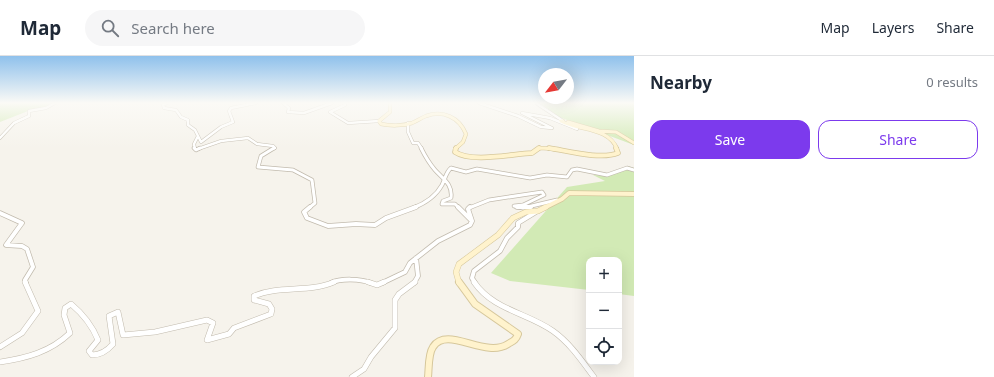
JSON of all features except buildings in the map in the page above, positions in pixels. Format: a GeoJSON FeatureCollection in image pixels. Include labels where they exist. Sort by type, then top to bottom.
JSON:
{"type":"FeatureCollection","features":[{"type":"Feature","properties":{"kind":"main road"},"geometry":{"type":"LineString","coordinates":[[382,118],[379,120],[381,124],[385,125],[408,123],[423,118]]}},
{"type":"Feature","properties":{"kind":"main road"},"geometry":{"type":"LineString","coordinates":[[455,118],[462,122],[466,132],[463,142],[456,149],[457,154],[464,156],[532,153],[543,148],[602,156],[611,156],[618,153],[610,138],[577,129],[561,121],[563,121]]}},
{"type":"Feature","properties":{"kind":"main road"},"geometry":{"type":"LineString","coordinates":[[563,121],[599,131],[616,132],[634,143]]}},
{"type":"Feature","properties":{"kind":"main road"},"geometry":{"type":"LineString","coordinates":[[428,377],[432,348],[438,340],[447,338],[485,349],[502,348],[516,339],[518,334],[475,304],[459,282],[456,272],[459,264],[498,235],[513,218],[526,212],[538,211],[569,194],[634,194]]}},
{"type":"Feature","properties":{"kind":"street"},"geometry":{"type":"LineString","coordinates":[[0,138],[14,123],[25,118]]}},
{"type":"Feature","properties":{"kind":"street"},"geometry":{"type":"LineString","coordinates":[[183,118],[188,120],[188,125],[195,130],[200,142],[221,127],[233,122],[231,118]]}},
{"type":"Feature","properties":{"kind":"street"},"geometry":{"type":"LineString","coordinates":[[340,118],[348,123],[379,120]]}},
{"type":"Feature","properties":{"kind":"street"},"geometry":{"type":"LineString","coordinates":[[524,118],[544,128],[552,128],[532,118]]}},
{"type":"Feature","properties":{"kind":"street"},"geometry":{"type":"LineString","coordinates":[[550,118],[577,129]]}},
{"type":"Feature","properties":{"kind":"street"},"geometry":{"type":"LineString","coordinates":[[558,118],[563,121]]}},
{"type":"Feature","properties":{"kind":"street"},"geometry":{"type":"LineString","coordinates":[[408,123],[408,132],[413,144],[418,143],[436,171],[445,179],[452,191],[451,198],[443,201],[442,204],[456,204],[471,220]]}},
{"type":"Feature","properties":{"kind":"street"},"geometry":{"type":"LineString","coordinates":[[198,136],[194,144],[194,149],[196,150],[221,141],[248,138],[257,144],[273,146],[275,148],[261,156],[258,168],[293,170],[312,180],[315,203],[304,212],[307,218],[328,226],[356,224],[375,225],[384,219],[399,214],[438,194],[448,170],[451,168],[466,172],[477,169],[530,178],[547,175],[567,177],[572,170],[577,169],[607,175],[627,168],[634,170]]}},
{"type":"Feature","properties":{"kind":"street"},"geometry":{"type":"LineString","coordinates":[[0,362],[19,360],[42,353],[60,343],[70,333],[68,323],[64,315],[65,308],[71,304],[95,330],[98,340],[89,351],[92,355],[99,355],[113,344],[109,316],[118,312],[123,335],[137,335],[162,331],[207,320],[213,323],[207,336],[207,340],[212,339],[229,334],[234,328],[271,314],[272,309],[269,304],[254,300],[254,296],[265,291],[324,286],[337,280],[349,281],[361,279],[377,285],[404,272],[416,258],[438,241],[470,225],[471,220],[469,207],[490,200],[544,193],[544,195],[539,198],[523,205],[514,206],[517,208],[562,199]]}},
{"type":"Feature","properties":{"kind":"street"},"geometry":{"type":"LineString","coordinates":[[538,211],[518,222],[518,227],[507,238],[500,251],[474,271],[472,278],[481,292],[493,300],[554,332],[566,343],[594,377]]}},
{"type":"Feature","properties":{"kind":"street"},"geometry":{"type":"LineString","coordinates":[[0,213],[8,219],[16,219],[22,223],[6,245],[22,246],[27,249],[33,267],[25,280],[28,291],[38,311],[33,323],[23,334],[0,347]]}},
{"type":"Feature","properties":{"kind":"street"},"geometry":{"type":"LineString","coordinates":[[352,377],[364,369],[371,357],[395,328],[394,302],[398,296],[415,284],[419,270],[416,258]]}},
{"type":"Feature","properties":{"kind":"green space"},"geometry":{"type":"Polygon","coordinates":[[[0,118],[10,118],[0,122],[0,118]]]}},
{"type":"Feature","properties":{"kind":"green space"},"geometry":{"type":"Polygon","coordinates":[[[562,118],[634,118],[634,145],[562,118]]]}},
{"type":"Feature","properties":{"kind":"green space"},"geometry":{"type":"Polygon","coordinates":[[[628,166],[634,168],[634,296],[622,294],[622,257],[586,257],[586,290],[510,281],[491,273],[567,187],[605,181],[593,175],[609,176],[628,166]]]}}]}
